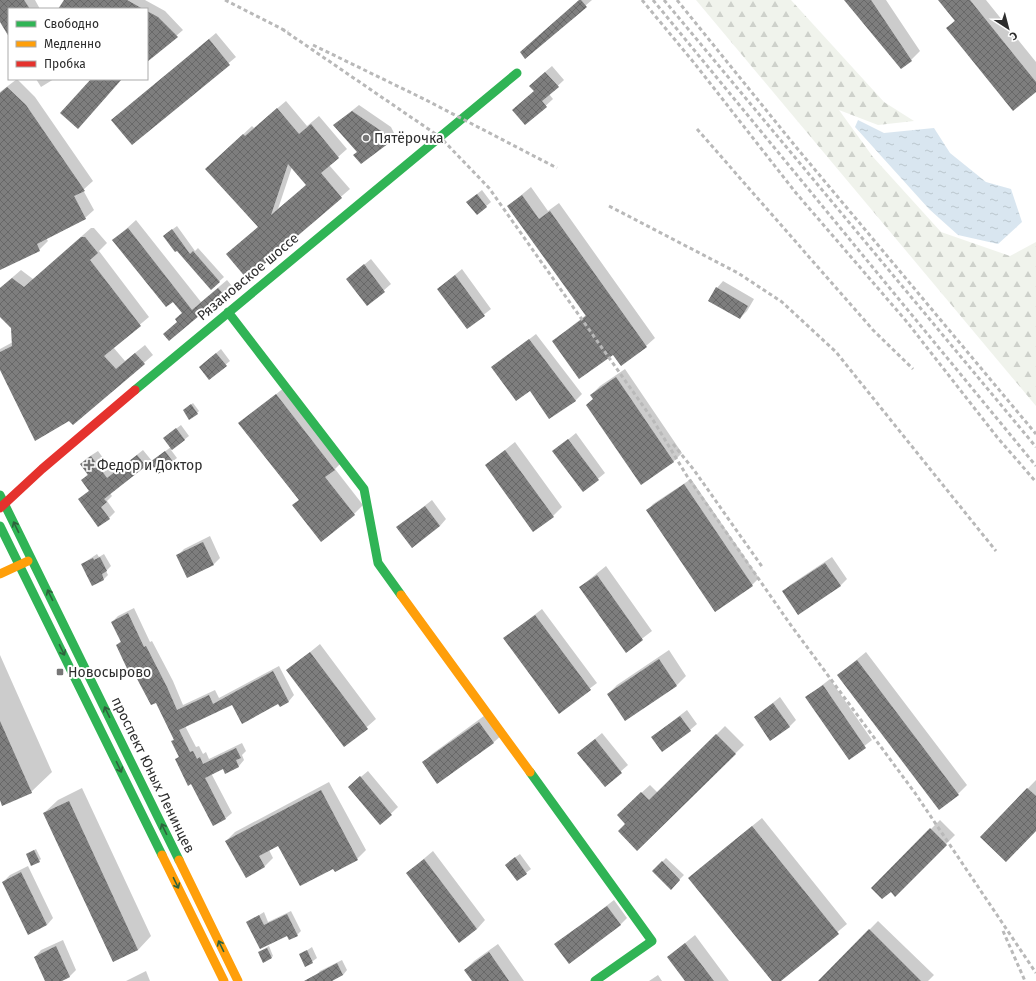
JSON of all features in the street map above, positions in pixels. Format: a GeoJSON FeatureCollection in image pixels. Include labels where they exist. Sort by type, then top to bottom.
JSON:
{"type":"FeatureCollection","features":[{"type":"Feature","properties":{"kind":"street","name":"Рязановское шоссе"},"geometry":{"type":"LineString","coordinates":[[2,506],[42,469],[413,156],[454,126],[517,73]]}},
{"type":"Feature","properties":{"kind":"street"},"geometry":{"type":"LineString","coordinates":[[228,312],[364,489],[378,563],[652,941],[595,981]]}},
{"type":"Feature","properties":{"kind":"street","name":"проспект Юных Ленинцев"},"geometry":{"type":"LineString","coordinates":[[0,495],[2,506],[32,559],[238,981]]}},
{"type":"Feature","properties":{"kind":"street","name":"проспект Юных Ленинцев"},"geometry":{"type":"LineString","coordinates":[[0,526],[224,981]]}},
{"type":"Feature","properties":{"kind":"street"},"geometry":{"type":"LineString","coordinates":[[0,574],[32,559]]}},
{"type":"Feature","properties":{"kind":"green space"},"geometry":{"type":"Polygon","coordinates":[[[696,0],[791,0],[884,102],[914,121],[878,125],[839,110],[873,157],[941,232],[1010,256],[1036,242],[1036,406],[696,0]]]}},
{"type":"Feature","properties":{"kind":"water"},"geometry":{"type":"Polygon","coordinates":[[[858,120],[884,133],[934,128],[950,153],[986,182],[1011,189],[1022,222],[998,244],[958,235],[929,209],[855,127],[858,120]]]}},
{"type":"Feature","properties":{"kind":"building"},"geometry":{"type":"Polygon","coordinates":[[[0,0],[24,0],[29,8],[8,8],[8,35],[0,22],[0,0]]]}},
{"type":"Feature","properties":{"kind":"building"},"geometry":{"type":"Polygon","coordinates":[[[64,0],[127,0],[141,8],[59,8],[64,0]]]}},
{"type":"Feature","properties":{"kind":"building"},"geometry":{"type":"Polygon","coordinates":[[[579,0],[581,0],[587,7],[525,59],[520,52],[579,0]]]}},
{"type":"Feature","properties":{"kind":"building"},"geometry":{"type":"Polygon","coordinates":[[[844,0],[871,0],[912,61],[901,69],[844,0]]]}},
{"type":"Feature","properties":{"kind":"building"},"geometry":{"type":"Polygon","coordinates":[[[938,0],[970,0],[1036,82],[1036,92],[1013,111],[946,28],[955,21],[938,0]]]}},
{"type":"Feature","properties":{"kind":"building"},"geometry":{"type":"Polygon","coordinates":[[[148,12],[158,17],[178,37],[148,61],[148,12]]]}},
{"type":"Feature","properties":{"kind":"building"},"geometry":{"type":"Polygon","coordinates":[[[209,39],[230,65],[132,145],[111,120],[209,39]]]}},
{"type":"Feature","properties":{"kind":"building"},"geometry":{"type":"Polygon","coordinates":[[[545,72],[559,87],[542,101],[547,107],[525,125],[512,110],[534,91],[529,86],[545,72]]]}},
{"type":"Feature","properties":{"kind":"building"},"geometry":{"type":"Polygon","coordinates":[[[90,80],[121,80],[78,129],[60,113],[90,80]]]}},
{"type":"Feature","properties":{"kind":"building"},"geometry":{"type":"Polygon","coordinates":[[[7,87],[26,105],[85,191],[74,196],[86,219],[37,244],[40,251],[0,270],[0,93],[7,87]]]}},
{"type":"Feature","properties":{"kind":"building"},"geometry":{"type":"Polygon","coordinates":[[[277,108],[299,134],[311,124],[339,158],[321,173],[342,198],[247,279],[226,254],[258,227],[205,169],[243,134],[245,136],[277,108]],[[288,164],[271,215],[306,185],[288,164]]]}},
{"type":"Feature","properties":{"kind":"building","name":"Пятёрочка"},"geometry":{"type":"Polygon","coordinates":[[[352,111],[384,133],[389,143],[361,164],[353,155],[357,152],[333,125],[352,111]]]}},
{"type":"Feature","properties":{"kind":"building"},"geometry":{"type":"Polygon","coordinates":[[[477,194],[487,207],[477,215],[466,202],[477,194]]]}},
{"type":"Feature","properties":{"kind":"building"},"geometry":{"type":"Polygon","coordinates":[[[522,195],[539,219],[550,211],[647,347],[621,366],[613,355],[579,379],[552,341],[586,316],[507,206],[522,195]]]}},
{"type":"Feature","properties":{"kind":"building"},"geometry":{"type":"Polygon","coordinates":[[[128,228],[192,310],[218,288],[224,295],[169,341],[163,334],[177,322],[175,319],[182,313],[173,302],[166,307],[112,240],[128,228]]]}},
{"type":"Feature","properties":{"kind":"building"},"geometry":{"type":"Polygon","coordinates":[[[172,229],[190,254],[193,251],[220,282],[211,290],[177,251],[175,252],[163,236],[172,229]]]}},
{"type":"Feature","properties":{"kind":"building"},"geometry":{"type":"Polygon","coordinates":[[[81,237],[85,237],[98,253],[90,260],[141,326],[104,356],[116,369],[135,353],[145,364],[73,425],[69,421],[35,441],[0,370],[0,352],[12,346],[11,328],[0,317],[0,288],[12,278],[24,287],[81,237]]]}},
{"type":"Feature","properties":{"kind":"building"},"geometry":{"type":"Polygon","coordinates":[[[364,264],[385,292],[367,306],[346,279],[364,264]]]}},
{"type":"Feature","properties":{"kind":"building"},"geometry":{"type":"Polygon","coordinates":[[[455,275],[485,316],[467,329],[437,289],[455,275]]]}},
{"type":"Feature","properties":{"kind":"building"},"geometry":{"type":"Polygon","coordinates":[[[716,287],[748,306],[740,319],[708,301],[716,287]]]}},
{"type":"Feature","properties":{"kind":"building"},"geometry":{"type":"Polygon","coordinates":[[[529,339],[576,401],[549,419],[530,391],[516,401],[491,367],[529,339]]]}},
{"type":"Feature","properties":{"kind":"building"},"geometry":{"type":"Polygon","coordinates":[[[216,353],[227,366],[209,380],[199,367],[216,353]]]}},
{"type":"Feature","properties":{"kind":"building"},"geometry":{"type":"Polygon","coordinates":[[[616,377],[674,462],[641,485],[586,405],[593,399],[590,395],[616,377]]]}},
{"type":"Feature","properties":{"kind":"building"},"geometry":{"type":"Polygon","coordinates":[[[276,394],[335,470],[325,477],[355,515],[321,542],[292,505],[299,500],[238,423],[276,394]]]}},
{"type":"Feature","properties":{"kind":"building"},"geometry":{"type":"Polygon","coordinates":[[[191,404],[198,414],[189,420],[183,410],[191,404]]]}},
{"type":"Feature","properties":{"kind":"building"},"geometry":{"type":"Polygon","coordinates":[[[176,428],[185,440],[172,450],[163,438],[176,428]]]}},
{"type":"Feature","properties":{"kind":"building"},"geometry":{"type":"Polygon","coordinates":[[[568,439],[599,480],[583,492],[552,451],[568,439]]]}},
{"type":"Feature","properties":{"kind":"building"},"geometry":{"type":"Polygon","coordinates":[[[505,450],[554,517],[533,532],[485,465],[505,450]]]}},
{"type":"Feature","properties":{"kind":"building"},"geometry":{"type":"Polygon","coordinates":[[[165,451],[174,463],[158,474],[150,462],[165,451]]]}},
{"type":"Feature","properties":{"kind":"building"},"geometry":{"type":"Polygon","coordinates":[[[137,455],[146,466],[104,499],[107,502],[101,507],[110,519],[98,527],[78,499],[89,491],[81,480],[88,475],[80,464],[91,456],[107,478],[137,455]]]}},
{"type":"Feature","properties":{"kind":"building"},"geometry":{"type":"Polygon","coordinates":[[[684,484],[753,586],[715,612],[646,510],[684,484]]]}},
{"type":"Feature","properties":{"kind":"building"},"geometry":{"type":"Polygon","coordinates":[[[425,506],[440,526],[412,548],[396,527],[425,506]]]}},
{"type":"Feature","properties":{"kind":"building"},"geometry":{"type":"Polygon","coordinates":[[[203,542],[214,565],[187,578],[176,555],[203,542]]]}},
{"type":"Feature","properties":{"kind":"building"},"geometry":{"type":"Polygon","coordinates":[[[100,557],[107,571],[102,574],[104,580],[92,586],[81,564],[93,558],[94,560],[100,557]]]}},
{"type":"Feature","properties":{"kind":"building"},"geometry":{"type":"Polygon","coordinates":[[[825,563],[841,586],[798,615],[782,591],[825,563]]]}},
{"type":"Feature","properties":{"kind":"building"},"geometry":{"type":"Polygon","coordinates":[[[597,575],[643,640],[626,653],[579,587],[597,575]]]}},
{"type":"Feature","properties":{"kind":"building"},"geometry":{"type":"Polygon","coordinates":[[[128,613],[144,647],[146,646],[167,687],[177,710],[209,695],[213,704],[273,671],[289,702],[280,707],[278,704],[242,724],[232,705],[179,730],[190,752],[193,751],[197,759],[200,757],[203,764],[236,748],[241,758],[236,760],[239,767],[225,774],[223,769],[205,778],[226,819],[213,826],[191,784],[188,786],[175,759],[179,757],[171,741],[174,740],[156,703],[151,705],[135,675],[131,677],[116,645],[121,642],[111,622],[128,613]]]}},
{"type":"Feature","properties":{"kind":"building"},"geometry":{"type":"Polygon","coordinates":[[[535,615],[591,690],[559,714],[503,638],[535,615]]]}},
{"type":"Feature","properties":{"kind":"building"},"geometry":{"type":"Polygon","coordinates":[[[310,652],[368,729],[344,747],[286,670],[310,652]]]}},
{"type":"Feature","properties":{"kind":"building"},"geometry":{"type":"Polygon","coordinates":[[[659,659],[677,686],[625,721],[607,694],[659,659]]]}},
{"type":"Feature","properties":{"kind":"building"},"geometry":{"type":"Polygon","coordinates":[[[857,660],[959,795],[939,810],[837,675],[857,660]]]}},
{"type":"Feature","properties":{"kind":"building"},"geometry":{"type":"Polygon","coordinates":[[[823,685],[866,748],[849,760],[805,697],[823,685]]]}},
{"type":"Feature","properties":{"kind":"building"},"geometry":{"type":"Polygon","coordinates":[[[773,703],[790,727],[770,741],[754,717],[773,703]]]}},
{"type":"Feature","properties":{"kind":"building"},"geometry":{"type":"Polygon","coordinates":[[[680,716],[691,731],[662,752],[651,737],[680,716]]]}},
{"type":"Feature","properties":{"kind":"building"},"geometry":{"type":"Polygon","coordinates":[[[0,721],[32,793],[2,806],[0,800],[0,721]]]}},
{"type":"Feature","properties":{"kind":"building"},"geometry":{"type":"Polygon","coordinates":[[[479,722],[494,743],[437,784],[422,762],[479,722]]]}},
{"type":"Feature","properties":{"kind":"building"},"geometry":{"type":"Polygon","coordinates":[[[716,734],[736,754],[637,851],[618,831],[625,824],[617,815],[641,792],[649,800],[716,734]]]}},
{"type":"Feature","properties":{"kind":"building"},"geometry":{"type":"Polygon","coordinates":[[[595,739],[622,773],[605,787],[577,753],[595,739]]]}},
{"type":"Feature","properties":{"kind":"building"},"geometry":{"type":"Polygon","coordinates":[[[360,776],[392,815],[380,825],[348,787],[360,776]]]}},
{"type":"Feature","properties":{"kind":"building"},"geometry":{"type":"Polygon","coordinates":[[[1027,788],[1036,796],[1036,831],[1006,862],[980,837],[1027,788]]]}},
{"type":"Feature","properties":{"kind":"building"},"geometry":{"type":"Polygon","coordinates":[[[321,790],[358,860],[335,872],[333,869],[300,886],[278,846],[259,856],[265,867],[246,878],[225,841],[321,790]]]}},
{"type":"Feature","properties":{"kind":"building"},"geometry":{"type":"Polygon","coordinates":[[[69,801],[138,950],[113,962],[43,813],[69,801]]]}},
{"type":"Feature","properties":{"kind":"building"},"geometry":{"type":"Polygon","coordinates":[[[752,826],[839,934],[781,981],[772,981],[688,878],[752,826]]]}},
{"type":"Feature","properties":{"kind":"building"},"geometry":{"type":"Polygon","coordinates":[[[930,828],[947,845],[895,897],[891,892],[882,899],[871,888],[930,828]]]}},
{"type":"Feature","properties":{"kind":"building"},"geometry":{"type":"Polygon","coordinates":[[[34,850],[40,862],[31,866],[26,854],[34,850]]]}},
{"type":"Feature","properties":{"kind":"building"},"geometry":{"type":"Polygon","coordinates":[[[515,857],[527,874],[517,881],[505,865],[515,857]]]}},
{"type":"Feature","properties":{"kind":"building"},"geometry":{"type":"Polygon","coordinates":[[[424,859],[477,929],[459,943],[406,873],[424,859]]]}},
{"type":"Feature","properties":{"kind":"building"},"geometry":{"type":"Polygon","coordinates":[[[662,861],[680,880],[671,890],[652,871],[662,861]]]}},
{"type":"Feature","properties":{"kind":"building"},"geometry":{"type":"Polygon","coordinates":[[[21,872],[47,925],[28,935],[2,882],[21,872]]]}},
{"type":"Feature","properties":{"kind":"building"},"geometry":{"type":"Polygon","coordinates":[[[607,906],[621,925],[569,964],[554,944],[607,906]]]}},
{"type":"Feature","properties":{"kind":"building"},"geometry":{"type":"Polygon","coordinates":[[[287,914],[298,936],[289,940],[287,936],[260,949],[246,922],[259,915],[264,925],[287,914]]]}},
{"type":"Feature","properties":{"kind":"building"},"geometry":{"type":"Polygon","coordinates":[[[869,929],[921,981],[818,981],[869,929]]]}},
{"type":"Feature","properties":{"kind":"building"},"geometry":{"type":"Polygon","coordinates":[[[685,943],[714,981],[685,981],[667,957],[685,943]]]}},
{"type":"Feature","properties":{"kind":"building"},"geometry":{"type":"Polygon","coordinates":[[[56,946],[70,977],[62,981],[45,981],[34,957],[56,946]]]}},
{"type":"Feature","properties":{"kind":"building"},"geometry":{"type":"Polygon","coordinates":[[[267,948],[272,958],[263,963],[258,952],[267,948]]]}},
{"type":"Feature","properties":{"kind":"building"},"geometry":{"type":"Polygon","coordinates":[[[307,950],[313,963],[305,967],[299,954],[307,950]]]}},
{"type":"Feature","properties":{"kind":"building"},"geometry":{"type":"Polygon","coordinates":[[[489,952],[509,981],[472,981],[464,970],[489,952]]]}},
{"type":"Feature","properties":{"kind":"building"},"geometry":{"type":"Polygon","coordinates":[[[337,963],[343,975],[332,981],[304,981],[337,963]]]}},
{"type":"Feature","properties":{"kind":"railway"},"geometry":{"type":"LineString","coordinates":[[225,0],[288,32]]}},
{"type":"Feature","properties":{"kind":"railway"},"geometry":{"type":"LineString","coordinates":[[642,0],[695,64],[796,193],[907,322],[997,437],[1036,482]]}},
{"type":"Feature","properties":{"kind":"railway"},"geometry":{"type":"LineString","coordinates":[[653,0],[1036,466]]}},
{"type":"Feature","properties":{"kind":"railway"},"geometry":{"type":"LineString","coordinates":[[664,0],[1036,447]]}},
{"type":"Feature","properties":{"kind":"railway"},"geometry":{"type":"LineString","coordinates":[[677,0],[796,147],[1036,434]]}},
{"type":"Feature","properties":{"kind":"railway"},"geometry":{"type":"LineString","coordinates":[[282,29],[440,137],[489,188],[653,420],[687,476],[790,624],[915,793],[1036,973]]}},
{"type":"Feature","properties":{"kind":"railway"},"geometry":{"type":"LineString","coordinates":[[313,45],[424,99],[557,168]]}},
{"type":"Feature","properties":{"kind":"railway"},"geometry":{"type":"LineString","coordinates":[[697,129],[873,330],[913,369]]}},
{"type":"Feature","properties":{"kind":"railway"},"geometry":{"type":"LineString","coordinates":[[609,206],[738,273],[782,302],[836,352],[996,551]]}},
{"type":"Feature","properties":{"kind":"railway"},"geometry":{"type":"LineString","coordinates":[[673,444],[694,470],[763,568]]}},
{"type":"Feature","properties":{"kind":"railway"},"geometry":{"type":"LineString","coordinates":[[1003,931],[1025,981]]}},
{"type":"Feature","properties":{"kind":"traffic: fast"},"geometry":{"type":"LineString","coordinates":[[135,390],[517,73]]}},
{"type":"Feature","properties":{"kind":"traffic: fast"},"geometry":{"type":"LineString","coordinates":[[228,312],[364,489],[378,563],[401,595]]}},
{"type":"Feature","properties":{"kind":"traffic: fast"},"geometry":{"type":"LineString","coordinates":[[0,495],[179,860]]}},
{"type":"Feature","properties":{"kind":"traffic: fast"},"geometry":{"type":"LineString","coordinates":[[0,526],[162,855]]}},
{"type":"Feature","properties":{"kind":"traffic: fast"},"geometry":{"type":"LineString","coordinates":[[530,772],[652,941],[595,981]]}},
{"type":"Feature","properties":{"kind":"traffic: slow"},"geometry":{"type":"LineString","coordinates":[[0,574],[28,561]]}},
{"type":"Feature","properties":{"kind":"traffic: slow"},"geometry":{"type":"LineString","coordinates":[[401,595],[530,772]]}},
{"type":"Feature","properties":{"kind":"traffic: slow"},"geometry":{"type":"LineString","coordinates":[[162,855],[224,981]]}},
{"type":"Feature","properties":{"kind":"traffic: slow"},"geometry":{"type":"LineString","coordinates":[[179,860],[238,981]]}},
{"type":"Feature","properties":{"kind":"traffic: jam"},"geometry":{"type":"LineString","coordinates":[[0,508],[42,469],[135,390]]}},
{"type":"Feature","properties":{"kind":"place","name":"Пятёрочка"},"geometry":{"type":"Point","coordinates":[366,138]}},
{"type":"Feature","properties":{"kind":"place","name":"Федор и Доктор"},"geometry":{"type":"Point","coordinates":[89,465]}},
{"type":"Feature","properties":{"kind":"place","name":"Новосырово"},"geometry":{"type":"Point","coordinates":[60,672]}}]}
